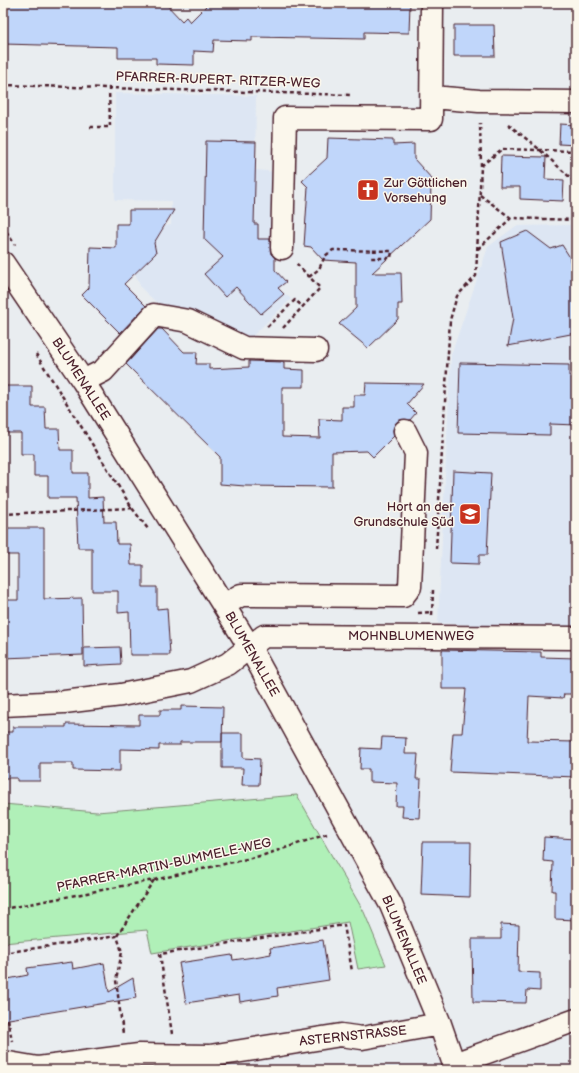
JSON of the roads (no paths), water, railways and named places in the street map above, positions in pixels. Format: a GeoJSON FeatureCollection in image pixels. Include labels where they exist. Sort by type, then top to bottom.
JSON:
{"type":"FeatureCollection","features":[{"type":"Feature","properties":{"kind":"street"},"geometry":{"type":"LineString","coordinates":[[282,248],[285,118],[431,119],[432,3]]}},
{"type":"Feature","properties":{"kind":"street"},"geometry":{"type":"LineString","coordinates":[[432,97],[479,101],[576,102]]}},
{"type":"Feature","properties":{"kind":"street","name":"BLUMENALLEE"},"geometry":{"type":"LineString","coordinates":[[3,263],[83,381],[249,646],[391,905],[440,1024],[455,1067]]}},
{"type":"Feature","properties":{"kind":"street"},"geometry":{"type":"LineString","coordinates":[[83,381],[103,371],[154,315],[188,321],[244,348],[316,350]]}},
{"type":"Feature","properties":{"kind":"street"},"geometry":{"type":"LineString","coordinates":[[224,605],[242,594],[403,596],[410,587],[416,453],[405,431]]}},
{"type":"Feature","properties":{"kind":"street","name":"MOHNBLUMENWEG"},"geometry":{"type":"LineString","coordinates":[[3,705],[64,702],[121,695],[191,682],[228,664],[249,646],[264,636],[576,638]]}},
{"type":"Feature","properties":{"kind":"street"},"geometry":{"type":"LineString","coordinates":[[455,1067],[576,1020]]}},
{"type":"Feature","properties":{"kind":"street","name":"ASTERNSTRASSE"},"geometry":{"type":"LineString","coordinates":[[3,1062],[38,1068],[138,1055],[210,1056],[341,1035],[362,1038],[440,1024]]}},
{"type":"Feature","properties":{"kind":"place","name":"Zur Göttlichen Vorsehung"},"geometry":{"type":"Point","coordinates":[368,190]}},
{"type":"Feature","properties":{"kind":"place","name":"Hort an der Grundschule Süd"},"geometry":{"type":"Point","coordinates":[470,514]}}]}
